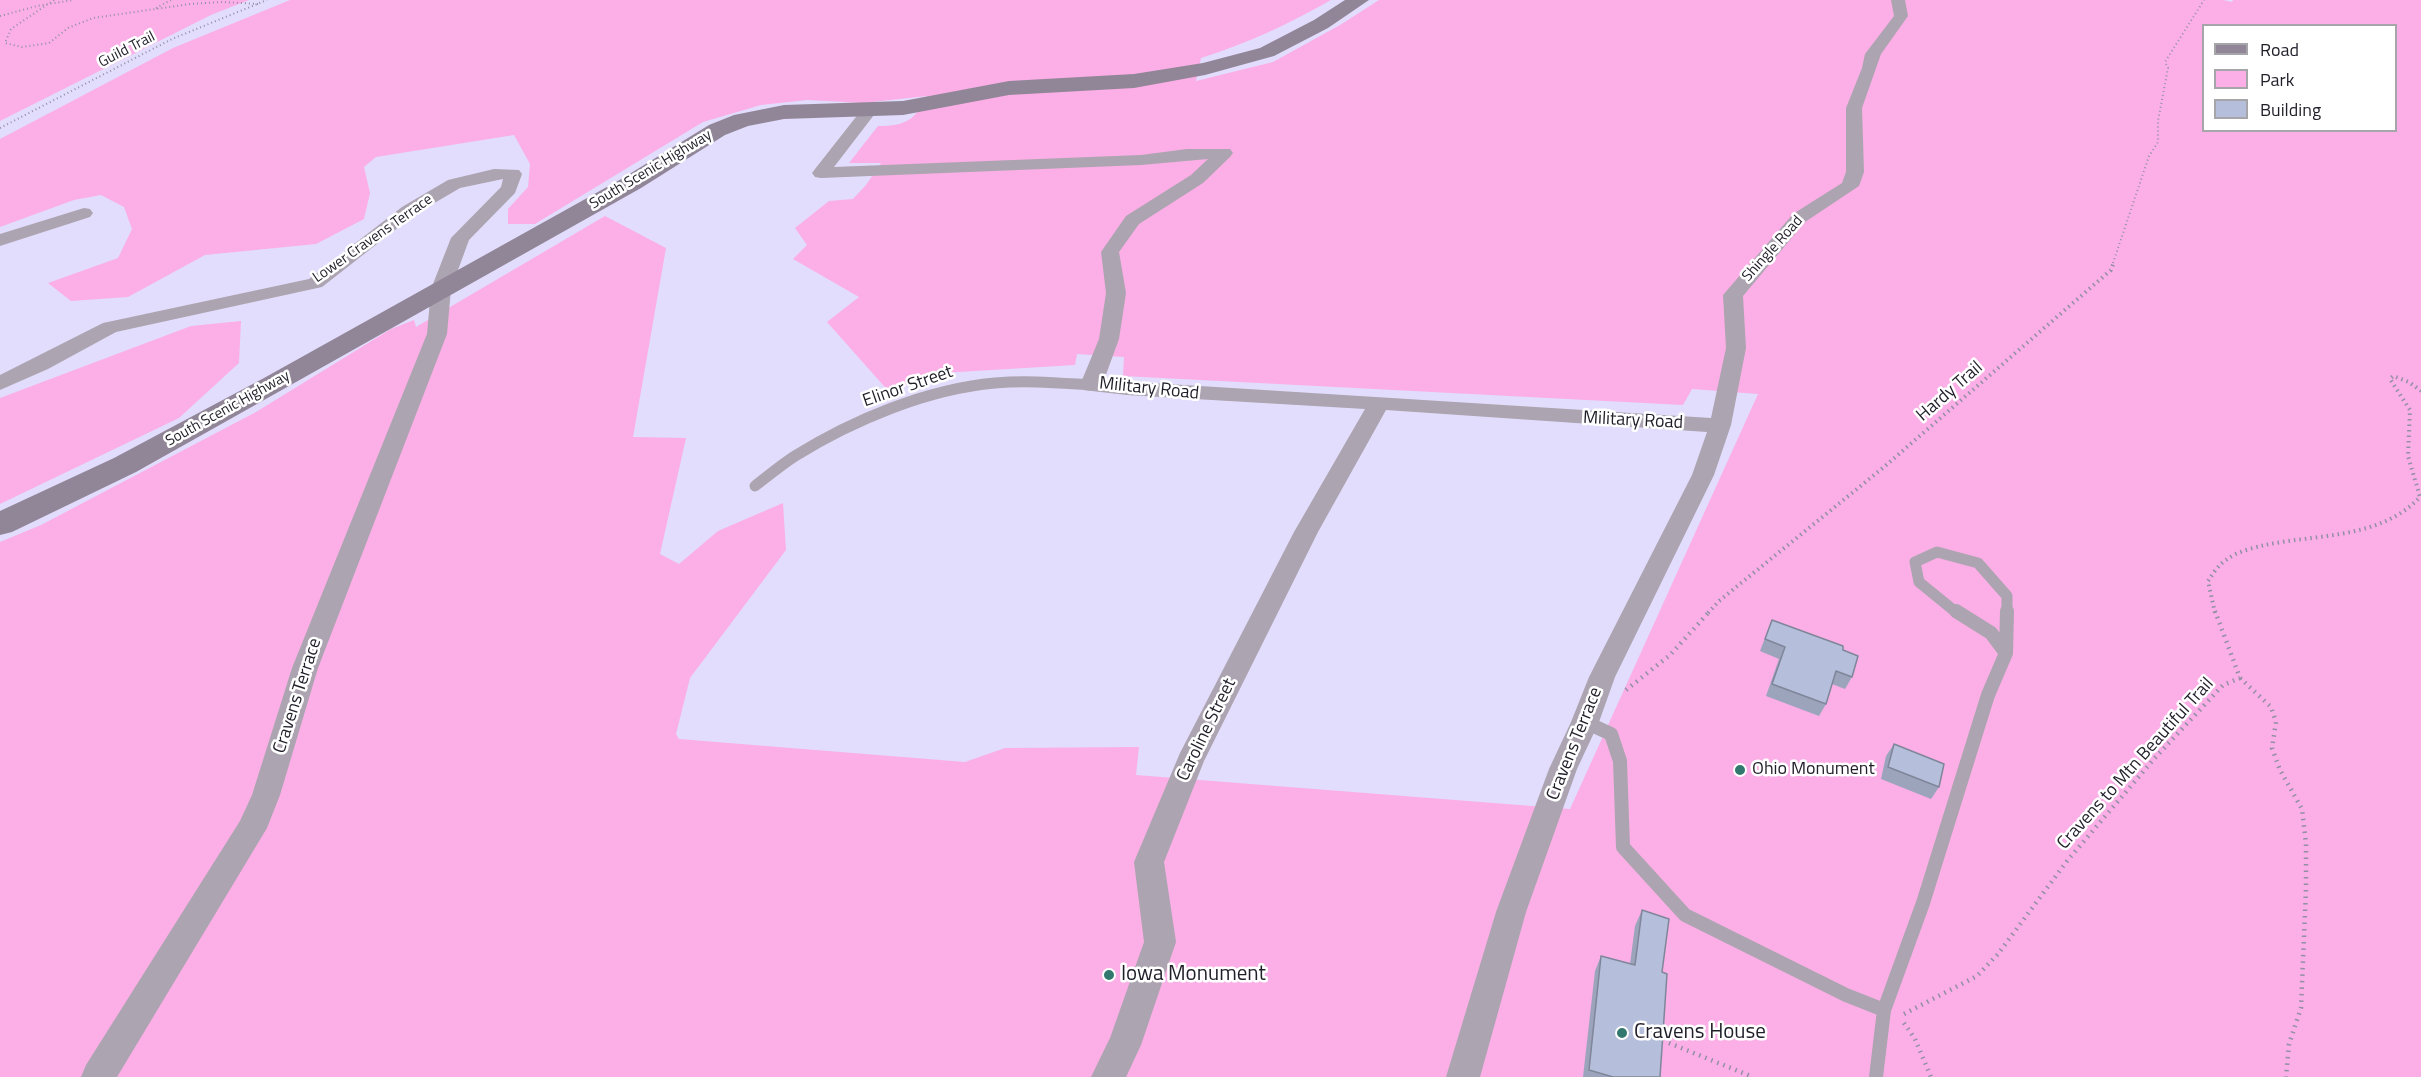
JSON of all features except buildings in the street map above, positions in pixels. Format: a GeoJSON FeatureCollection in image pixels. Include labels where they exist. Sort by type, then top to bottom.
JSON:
{"type":"FeatureCollection","features":[{"type":"Feature","properties":{"kind":"main road","name":"South Scenic Highway"},"geometry":{"type":"LineString","coordinates":[[0,524],[125,465],[274,384],[632,183],[717,130],[742,120],[784,112],[869,111],[929,105],[1009,88],[1134,81],[1215,66],[1276,48],[1359,0]]}},
{"type":"Feature","properties":{"kind":"street","name":"Shingle Road"},"geometry":{"type":"LineString","coordinates":[[1720,425],[1736,348],[1733,295],[1799,218],[1850,186],[1855,172],[1854,108],[1870,68],[1873,54],[1901,16],[1898,0]]}},
{"type":"Feature","properties":{"kind":"street","name":"Military Road"},"geometry":{"type":"LineString","coordinates":[[869,111],[821,173],[1141,160],[1187,154],[1224,153],[1197,179],[1132,220],[1110,252],[1116,293],[1109,339],[1090,385],[1178,394],[1379,403],[1648,423],[1720,425]]}},
{"type":"Feature","properties":{"kind":"street","name":"Lower Cravens Terrace"},"geometry":{"type":"LineString","coordinates":[[0,383],[110,327],[315,283],[408,212],[454,184],[494,174],[513,174],[509,189],[460,238],[441,289]]}},
{"type":"Feature","properties":{"kind":"street"},"geometry":{"type":"LineString","coordinates":[[0,240],[84,213]]}},
{"type":"Feature","properties":{"kind":"street","name":"Cravens Terrace"},"geometry":{"type":"LineString","coordinates":[[98,1077],[252,828],[266,795],[305,668],[436,334],[441,289]]}},
{"type":"Feature","properties":{"kind":"street","name":"Caroline Street"},"geometry":{"type":"LineString","coordinates":[[1108,1077],[1124,1045],[1160,942],[1149,862],[1190,762],[1306,532],[1379,403]]}},
{"type":"Feature","properties":{"kind":"street","name":"Cravens Terrace"},"geometry":{"type":"LineString","coordinates":[[1463,1077],[1511,912],[1563,769],[1585,722],[1602,677],[1703,475],[1720,425]]}},
{"type":"Feature","properties":{"kind":"lane","name":"Elinor Street"},"geometry":{"type":"LineString","coordinates":[[756,486],[796,456],[845,430],[931,396],[982,385],[1027,382],[1090,385]]}},
{"type":"Feature","properties":{"kind":"lane"},"geometry":{"type":"LineString","coordinates":[[1876,1077],[1884,1010],[1923,903],[1988,695],[2006,653],[2007,596],[1978,564],[1937,552],[1915,562],[1918,582],[1965,619],[1991,633],[2006,653]]}},
{"type":"Feature","properties":{"kind":"lane"},"geometry":{"type":"LineString","coordinates":[[1585,722],[1611,734],[1620,761],[1623,847],[1685,915],[1846,995],[1884,1010]]}},
{"type":"Feature","properties":{"kind":"path"},"geometry":{"type":"LineString","coordinates":[[54,0],[11,29],[5,44],[22,46],[49,44],[68,28],[93,18],[190,3],[258,4]]}},
{"type":"Feature","properties":{"kind":"path"},"geometry":{"type":"LineString","coordinates":[[0,16],[73,0]]}},
{"type":"Feature","properties":{"kind":"path"},"geometry":{"type":"LineString","coordinates":[[153,10],[171,0]]}},
{"type":"Feature","properties":{"kind":"path","name":"Guild Trail"},"geometry":{"type":"LineString","coordinates":[[0,128],[172,39],[267,0]]}},
{"type":"Feature","properties":{"kind":"path","name":"Hardy Trail"},"geometry":{"type":"LineString","coordinates":[[1623,692],[1670,655],[1719,601],[1884,467],[2111,270],[2149,156],[2158,142],[2158,121],[2168,68],[2165,62],[2204,0]]}},
{"type":"Feature","properties":{"kind":"path","name":"Cravens to Mtn Beautiful Trail"},"geometry":{"type":"LineString","coordinates":[[1931,1077],[1915,1039],[1900,1016],[1977,976],[1998,954],[2067,861],[2154,759],[2223,685],[2240,678],[2230,648],[2218,624],[2208,580],[2228,557],[2269,542],[2358,531],[2403,516],[2415,506],[2420,497],[2408,456],[2410,410],[2390,379],[2393,376],[2399,377],[2421,392]]}},
{"type":"Feature","properties":{"kind":"path"},"geometry":{"type":"LineString","coordinates":[[2240,678],[2271,707],[2277,722],[2272,748],[2280,770],[2302,809],[2306,844],[2306,889],[2301,1008],[2289,1044],[2286,1077]]}},
{"type":"Feature","properties":{"kind":"path"},"geometry":{"type":"LineString","coordinates":[[1669,1042],[1752,1077]]}},
{"type":"Feature","properties":{"kind":"green space"},"geometry":{"type":"Polygon","coordinates":[[[0,0],[249,0],[211,15],[0,121],[0,0]]]}},
{"type":"Feature","properties":{"kind":"green space"},"geometry":{"type":"Polygon","coordinates":[[[290,0],[1331,0],[1268,32],[1201,58],[1196,81],[1273,62],[1340,25],[1379,0],[2223,0],[2232,2],[2233,0],[2421,0],[2421,1077],[0,1077],[0,542],[41,525],[256,412],[391,329],[414,320],[416,327],[605,216],[666,248],[633,437],[686,438],[660,554],[679,564],[718,531],[783,503],[786,550],[690,678],[676,734],[679,739],[965,762],[1005,748],[1139,747],[1136,775],[1570,809],[1758,394],[1692,389],[1683,405],[1123,376],[1124,357],[1077,354],[1075,365],[925,374],[891,394],[827,322],[859,297],[793,259],[807,245],[795,228],[829,201],[853,199],[881,163],[849,163],[878,126],[896,125],[909,120],[927,96],[863,103],[807,100],[761,105],[703,122],[535,224],[508,224],[508,209],[528,187],[530,164],[514,135],[376,157],[364,167],[370,193],[364,219],[316,244],[205,255],[128,297],[71,301],[48,283],[118,258],[132,229],[124,207],[101,195],[74,200],[0,227],[0,139],[173,48],[290,0]]]}},
{"type":"Feature","properties":{"kind":"green space"},"geometry":{"type":"Polygon","coordinates":[[[241,321],[239,363],[179,418],[0,504],[0,398],[191,326],[241,321]]]}},
{"type":"Feature","properties":{"kind":"place","name":"Ohio Monument"},"geometry":{"type":"Point","coordinates":[1740,770]}},
{"type":"Feature","properties":{"kind":"place","name":"Iowa Monument"},"geometry":{"type":"Point","coordinates":[1109,975]}},
{"type":"Feature","properties":{"kind":"place","name":"Cravens House"},"geometry":{"type":"Point","coordinates":[1622,1033]}}]}
